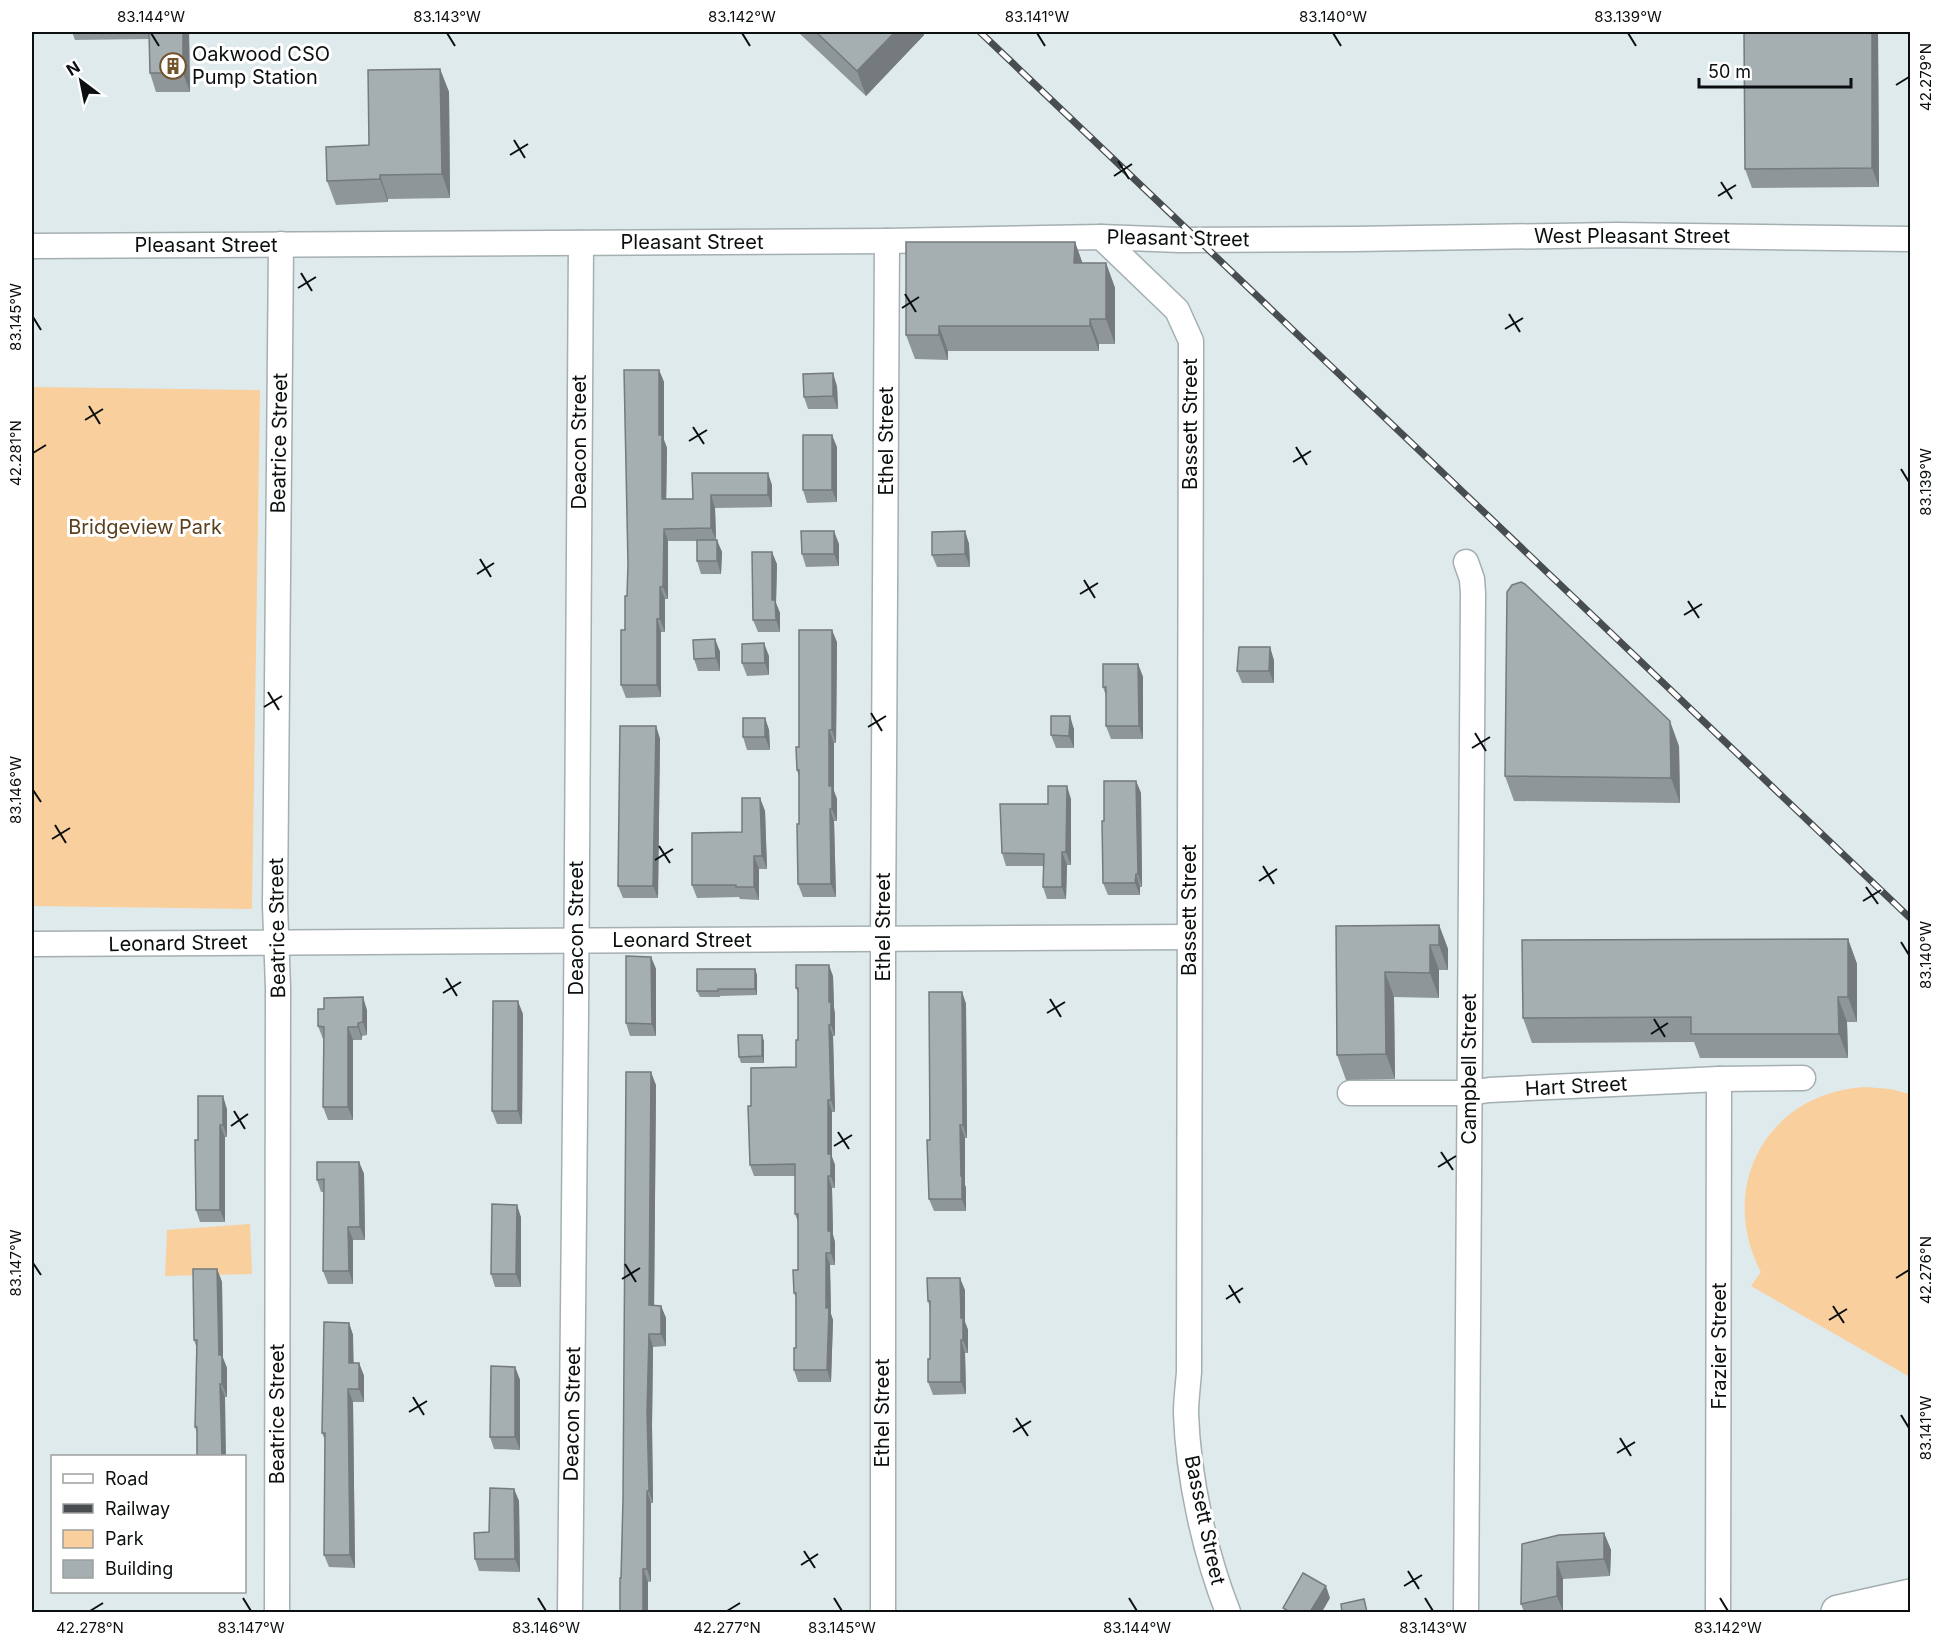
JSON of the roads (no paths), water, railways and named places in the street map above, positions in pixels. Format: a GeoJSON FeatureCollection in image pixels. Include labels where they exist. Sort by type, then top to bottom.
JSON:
{"type":"FeatureCollection","features":[{"type":"Feature","properties":{"kind":"main road"},"geometry":{"type":"LineString","coordinates":[[1838,1612],[1911,1596]]}},
{"type":"Feature","properties":{"kind":"street","name":"West Pleasant Street"},"geometry":{"type":"LineString","coordinates":[[1353,239],[1616,234],[1911,239]]}},
{"type":"Feature","properties":{"kind":"street","name":"Pleasant Street"},"geometry":{"type":"LineString","coordinates":[[32,246],[887,241],[1101,237],[1180,240],[1353,239]]}},
{"type":"Feature","properties":{"kind":"street","name":"Bassett Street"},"geometry":{"type":"LineString","coordinates":[[1101,237],[1177,310],[1191,340],[1189,1371],[1186,1412],[1191,1467],[1202,1523],[1222,1598],[1228,1612]]}},
{"type":"Feature","properties":{"kind":"street","name":"Ethel Street"},"geometry":{"type":"LineString","coordinates":[[883,1612],[883,939],[887,241]]}},
{"type":"Feature","properties":{"kind":"street","name":"Deacon Street"},"geometry":{"type":"LineString","coordinates":[[570,1612],[581,243]]}},
{"type":"Feature","properties":{"kind":"street","name":"Beatrice Street"},"geometry":{"type":"LineString","coordinates":[[276,1612],[277,942],[275,905],[281,244]]}},
{"type":"Feature","properties":{"kind":"street","name":"Campbell Street"},"geometry":{"type":"LineString","coordinates":[[1466,562],[1472,579],[1473,594],[1466,1612]]}},
{"type":"Feature","properties":{"kind":"street","name":"Leonard Street"},"geometry":{"type":"LineString","coordinates":[[32,944],[1189,937]]}},
{"type":"Feature","properties":{"kind":"street","name":"Hart Street"},"geometry":{"type":"LineString","coordinates":[[1350,1093],[1469,1093],[1489,1090],[1719,1079],[1803,1078]]}},
{"type":"Feature","properties":{"kind":"street","name":"Frazier Street"},"geometry":{"type":"LineString","coordinates":[[1718,1612],[1719,1079]]}},
{"type":"Feature","properties":{"kind":"railway"},"geometry":{"type":"LineString","coordinates":[[980,32],[1910,918]]}},
{"type":"Feature","properties":{"kind":"place","name":"Oakwood CSO Pump Station"},"geometry":{"type":"Point","coordinates":[173,66]}},
{"type":"Feature","properties":{"kind":"park label","name":"Bridgeview Park"},"geometry":{"type":"Point","coordinates":[145,527]}}]}
